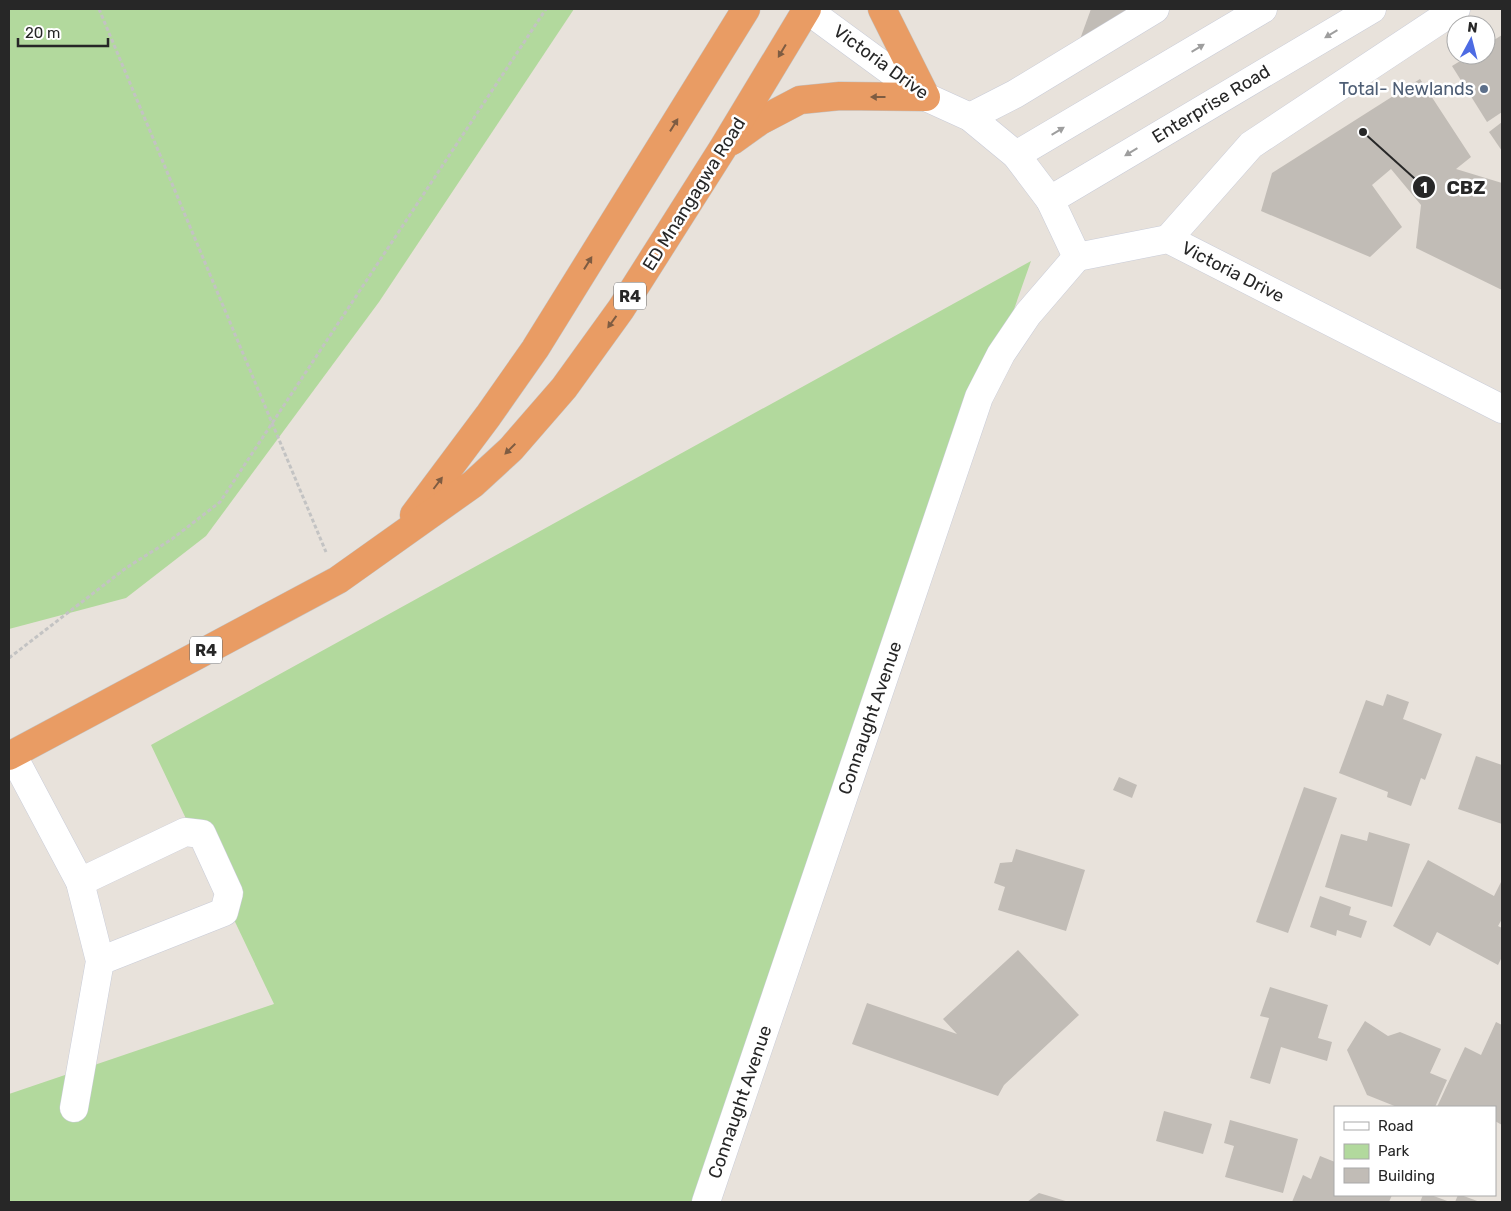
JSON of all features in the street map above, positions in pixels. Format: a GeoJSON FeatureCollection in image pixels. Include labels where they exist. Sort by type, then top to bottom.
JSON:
{"type":"FeatureCollection","features":[{"type":"Feature","properties":{"kind":"highway","name":"ED Mnangagwa Road"},"geometry":{"type":"LineString","coordinates":[[398,536],[488,416],[534,350],[746,9]]}},
{"type":"Feature","properties":{"kind":"highway","name":"ED Mnangagwa Road"},"geometry":{"type":"LineString","coordinates":[[11,755],[338,580],[473,484],[511,449],[564,388],[621,309],[723,148],[807,9]]}},
{"type":"Feature","properties":{"kind":"highway"},"geometry":{"type":"LineString","coordinates":[[723,148],[760,120],[800,100],[840,96],[926,97],[882,9]]}},
{"type":"Feature","properties":{"kind":"street","name":"Victoria Drive"},"geometry":{"type":"LineString","coordinates":[[807,9],[926,97],[970,117],[1016,156],[1050,200],[1077,257],[1168,239],[1502,409]]}},
{"type":"Feature","properties":{"kind":"street"},"geometry":{"type":"LineString","coordinates":[[970,117],[1015,94],[1155,9]]}},
{"type":"Feature","properties":{"kind":"street"},"geometry":{"type":"LineString","coordinates":[[1016,156],[1263,9]]}},
{"type":"Feature","properties":{"kind":"street","name":"Enterprise Road"},"geometry":{"type":"LineString","coordinates":[[1050,200],[1372,9]]}},
{"type":"Feature","properties":{"kind":"street"},"geometry":{"type":"LineString","coordinates":[[1168,239],[1251,145],[1456,9]]}},
{"type":"Feature","properties":{"kind":"street","name":"Connaught Avenue"},"geometry":{"type":"LineString","coordinates":[[706,1202],[979,396],[1001,354],[1028,314],[1077,257]]}},
{"type":"Feature","properties":{"kind":"street"},"geometry":{"type":"LineString","coordinates":[[11,755],[80,882],[100,960],[74,1108]]}},
{"type":"Feature","properties":{"kind":"street"},"geometry":{"type":"LineString","coordinates":[[80,882],[185,832],[202,834],[229,893],[224,912],[100,960]]}},
{"type":"Feature","properties":{"kind":"path"},"geometry":{"type":"LineString","coordinates":[[99,9],[338,580]]}},
{"type":"Feature","properties":{"kind":"path"},"geometry":{"type":"LineString","coordinates":[[9,658],[126,568],[172,539],[220,502],[546,9]]}},
{"type":"Feature","properties":{"kind":"green space"},"geometry":{"type":"Polygon","coordinates":[[[9,9],[574,9],[379,302],[206,536],[126,598],[9,629],[9,9]]]}},
{"type":"Feature","properties":{"kind":"green space"},"geometry":{"type":"Polygon","coordinates":[[[1031,261],[755,1045],[704,1202],[9,1202],[9,1094],[274,1004],[151,745],[1031,261]]]}},
{"type":"Feature","properties":{"kind":"building"},"geometry":{"type":"Polygon","coordinates":[[[1091,9],[1144,9],[1075,53],[1091,9]]]}},
{"type":"Feature","properties":{"kind":"building","name":"Total- Newlands"},"geometry":{"type":"Polygon","coordinates":[[[1502,35],[1502,112],[1487,122],[1452,66],[1496,65],[1496,39],[1502,35]]]}},
{"type":"Feature","properties":{"kind":"building"},"geometry":{"type":"Polygon","coordinates":[[[1420,79],[1471,157],[1456,169],[1502,183],[1502,290],[1416,248],[1421,205],[1391,169],[1372,185],[1402,227],[1370,257],[1261,211],[1272,173],[1420,79]]]}},
{"type":"Feature","properties":{"kind":"building"},"geometry":{"type":"Polygon","coordinates":[[[1502,122],[1502,151],[1489,132],[1502,122]]]}},
{"type":"Feature","properties":{"kind":"building"},"geometry":{"type":"Polygon","coordinates":[[[1387,694],[1409,702],[1403,719],[1442,734],[1425,780],[1421,778],[1411,806],[1387,797],[1388,792],[1339,773],[1366,700],[1383,706],[1387,694]]]}},
{"type":"Feature","properties":{"kind":"building"},"geometry":{"type":"Polygon","coordinates":[[[1476,756],[1502,765],[1502,824],[1458,809],[1476,756]]]}},
{"type":"Feature","properties":{"kind":"building"},"geometry":{"type":"Polygon","coordinates":[[[1119,777],[1137,785],[1132,798],[1113,790],[1119,777]]]}},
{"type":"Feature","properties":{"kind":"building"},"geometry":{"type":"Polygon","coordinates":[[[1304,787],[1337,798],[1288,933],[1256,922],[1304,787]]]}},
{"type":"Feature","properties":{"kind":"building"},"geometry":{"type":"Polygon","coordinates":[[[1369,832],[1410,844],[1392,907],[1325,887],[1341,834],[1367,841],[1369,832]]]}},
{"type":"Feature","properties":{"kind":"building"},"geometry":{"type":"Polygon","coordinates":[[[1016,849],[1085,870],[1066,931],[998,910],[1005,887],[994,883],[1000,863],[1012,862],[1016,849]]]}},
{"type":"Feature","properties":{"kind":"building"},"geometry":{"type":"Polygon","coordinates":[[[1428,860],[1494,896],[1502,880],[1502,919],[1498,926],[1502,928],[1502,957],[1498,965],[1437,932],[1430,946],[1393,926],[1428,860]]]}},
{"type":"Feature","properties":{"kind":"building"},"geometry":{"type":"Polygon","coordinates":[[[1320,896],[1351,907],[1349,915],[1367,921],[1361,938],[1337,930],[1336,936],[1310,927],[1320,896]]]}},
{"type":"Feature","properties":{"kind":"building"},"geometry":{"type":"Polygon","coordinates":[[[1018,950],[1079,1015],[1004,1085],[998,1096],[852,1044],[867,1003],[957,1034],[943,1019],[1018,950]]]}},
{"type":"Feature","properties":{"kind":"building"},"geometry":{"type":"Polygon","coordinates":[[[1270,987],[1328,1005],[1318,1038],[1332,1042],[1327,1061],[1281,1047],[1270,1084],[1250,1078],[1269,1018],[1260,1016],[1270,987]]]}},
{"type":"Feature","properties":{"kind":"building"},"geometry":{"type":"Polygon","coordinates":[[[1365,1021],[1388,1036],[1400,1032],[1441,1049],[1430,1073],[1447,1080],[1435,1106],[1394,1106],[1367,1095],[1347,1050],[1365,1021]]]}},
{"type":"Feature","properties":{"kind":"building"},"geometry":{"type":"Polygon","coordinates":[[[1496,1022],[1502,1025],[1502,1125],[1496,1122],[1496,1106],[1437,1106],[1465,1047],[1481,1055],[1496,1022]]]}},
{"type":"Feature","properties":{"kind":"building"},"geometry":{"type":"Polygon","coordinates":[[[1164,1111],[1212,1124],[1203,1154],[1156,1141],[1164,1111]]]}},
{"type":"Feature","properties":{"kind":"building"},"geometry":{"type":"Polygon","coordinates":[[[1230,1120],[1298,1139],[1283,1193],[1225,1177],[1234,1146],[1224,1143],[1230,1120]]]}},
{"type":"Feature","properties":{"kind":"building"},"geometry":{"type":"Polygon","coordinates":[[[1320,1156],[1334,1162],[1334,1196],[1392,1196],[1389,1202],[1292,1202],[1303,1175],[1311,1179],[1320,1156]]]}},
{"type":"Feature","properties":{"kind":"building"},"geometry":{"type":"Polygon","coordinates":[[[1039,1193],[1069,1202],[1027,1202],[1039,1193]]]}},
{"type":"Feature","properties":{"kind":"building"},"geometry":{"type":"Polygon","coordinates":[[[1423,1196],[1434,1196],[1450,1202],[1420,1202],[1423,1196]]]}},
{"type":"Feature","properties":{"kind":"building"},"geometry":{"type":"Polygon","coordinates":[[[1458,1196],[1464,1196],[1480,1202],[1455,1202],[1458,1196]]]}},
{"type":"Feature","properties":{"kind":"place","name":"Total- Newlands"},"geometry":{"type":"Point","coordinates":[1484,89]}},
{"type":"Feature","properties":{"kind":"place","name":"CBZ"},"geometry":{"type":"Point","coordinates":[1363,132]}}]}
